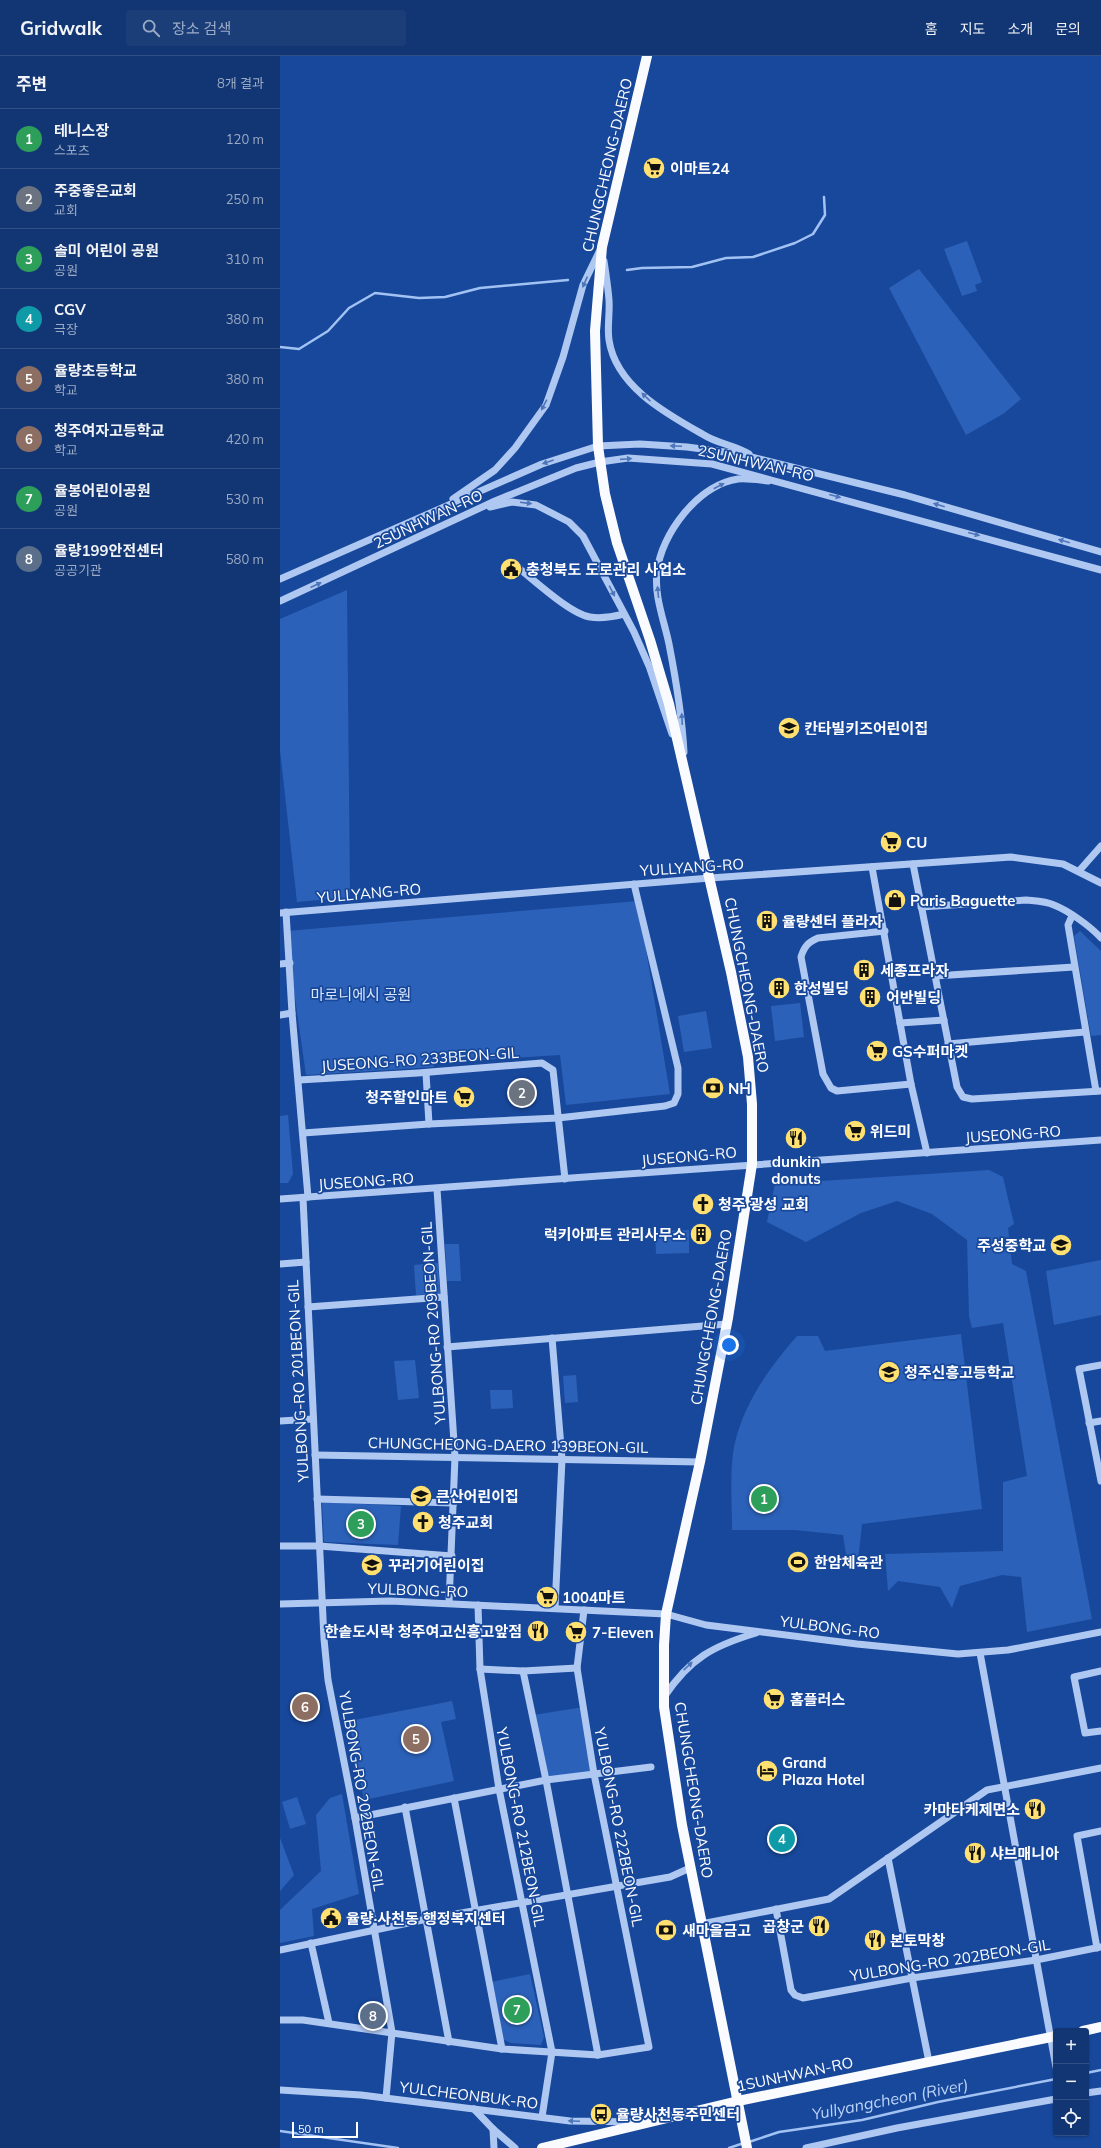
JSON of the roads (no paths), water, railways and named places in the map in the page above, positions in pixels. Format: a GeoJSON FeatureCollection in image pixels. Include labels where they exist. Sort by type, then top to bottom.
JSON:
{"type":"FeatureCollection","features":[{"type":"Feature","properties":{"kind":"main road","name":"CHUNGCHEONG-DAERO"},"geometry":{"type":"LineString","coordinates":[[647,56],[602,247],[594,331],[598,446],[605,494],[617,543],[663,683],[685,772],[710,878],[748,1056],[752,1104],[752,1164],[726,1324],[700,1462],[666,1614],[664,1697],[672,1766],[690,1868],[747,2148]]}},
{"type":"Feature","properties":{"kind":"main road"},"geometry":{"type":"LineString","coordinates":[[1089,2030],[1101,2027]]}},
{"type":"Feature","properties":{"kind":"main road","name":"1SUNHWAN-RO"},"geometry":{"type":"LineString","coordinates":[[542,2148],[738,2101],[1053,2037]]}},
{"type":"Feature","properties":{"kind":"street"},"geometry":{"type":"LineString","coordinates":[[602,247],[609,301],[609,339],[613,358],[626,378],[649,401],[684,424],[708,437],[738,447],[752,457]]}},
{"type":"Feature","properties":{"kind":"street"},"geometry":{"type":"LineString","coordinates":[[432,512],[496,470],[515,448],[546,405],[563,357],[583,285],[602,247]]}},
{"type":"Feature","properties":{"kind":"street","name":"2SUNHWAN-RO"},"geometry":{"type":"LineString","coordinates":[[280,579],[542,464],[598,446],[640,444],[687,447],[752,457],[904,495],[1101,552]]}},
{"type":"Feature","properties":{"kind":"street","name":"2SUNHWAN-RO"},"geometry":{"type":"LineString","coordinates":[[280,601],[474,511],[576,468],[600,462],[628,458],[712,464],[788,483],[1101,570]]}},
{"type":"Feature","properties":{"kind":"street"},"geometry":{"type":"LineString","coordinates":[[685,772],[681,711],[669,643],[658,595],[657,571],[668,536],[686,508],[720,485],[738,479],[788,483]]}},
{"type":"Feature","properties":{"kind":"street"},"geometry":{"type":"LineString","coordinates":[[474,511],[512,502],[536,505],[569,522],[583,536],[624,614],[649,666],[685,772]]}},
{"type":"Feature","properties":{"kind":"street"},"geometry":{"type":"LineString","coordinates":[[516,566],[574,611],[589,617],[606,619],[624,614]]}},
{"type":"Feature","properties":{"kind":"street"},"geometry":{"type":"LineString","coordinates":[[1079,871],[1101,846]]}},
{"type":"Feature","properties":{"kind":"street","name":"YULLYANG-RO"},"geometry":{"type":"LineString","coordinates":[[283,913],[710,878],[1011,857],[1063,864],[1101,883]]}},
{"type":"Feature","properties":{"kind":"street"},"geometry":{"type":"LineString","coordinates":[[913,864],[957,1087],[963,1097],[972,1099],[1099,1091],[1085,1032],[1074,967],[1068,924],[1072,916]]}},
{"type":"Feature","properties":{"kind":"street"},"geometry":{"type":"LineString","coordinates":[[872,867],[885,931],[911,1084],[927,1152]]}},
{"type":"Feature","properties":{"kind":"street"},"geometry":{"type":"LineString","coordinates":[[303,1133],[429,1124],[558,1118],[665,1106],[674,1103],[678,1094],[678,1068],[634,884]]}},
{"type":"Feature","properties":{"kind":"street"},"geometry":{"type":"LineString","coordinates":[[921,907],[1026,900],[1054,905],[1092,928],[1101,938]]}},
{"type":"Feature","properties":{"kind":"street"},"geometry":{"type":"LineString","coordinates":[[283,913],[290,963],[292,1013],[303,1133],[306,1198]]}},
{"type":"Feature","properties":{"kind":"street"},"geometry":{"type":"LineString","coordinates":[[885,931],[818,938],[809,941],[804,948],[801,957],[824,1074],[831,1088],[837,1091],[911,1084]]}},
{"type":"Feature","properties":{"kind":"street"},"geometry":{"type":"LineString","coordinates":[[280,964],[290,963]]}},
{"type":"Feature","properties":{"kind":"street"},"geometry":{"type":"LineString","coordinates":[[935,976],[1074,967]]}},
{"type":"Feature","properties":{"kind":"street"},"geometry":{"type":"LineString","coordinates":[[280,1014],[292,1013]]}},
{"type":"Feature","properties":{"kind":"street"},"geometry":{"type":"LineString","coordinates":[[900,1023],[944,1020]]}},
{"type":"Feature","properties":{"kind":"street"},"geometry":{"type":"LineString","coordinates":[[948,1044],[1085,1032]]}},
{"type":"Feature","properties":{"kind":"street","name":"JUSEONG-RO 233BEON-GIL"},"geometry":{"type":"LineString","coordinates":[[299,1080],[542,1063],[553,1070],[558,1118]]}},
{"type":"Feature","properties":{"kind":"street"},"geometry":{"type":"LineString","coordinates":[[426,1072],[429,1124]]}},
{"type":"Feature","properties":{"kind":"street"},"geometry":{"type":"LineString","coordinates":[[558,1118],[565,1179]]}},
{"type":"Feature","properties":{"kind":"street","name":"JUSEONG-RO"},"geometry":{"type":"LineString","coordinates":[[280,1199],[437,1189],[752,1164],[1101,1140]]}},
{"type":"Feature","properties":{"kind":"street","name":"YULBONG-RO 209BEON-GIL"},"geometry":{"type":"LineString","coordinates":[[437,1189],[455,1458],[449,1603]]}},
{"type":"Feature","properties":{"kind":"street","name":"YULBONG-RO 201BEON-GIL"},"geometry":{"type":"LineString","coordinates":[[306,1198],[306,1262],[322,1602]]}},
{"type":"Feature","properties":{"kind":"street","name":"YULBONG-RO 201BEON-GIL"},"geometry":{"type":"LineString","coordinates":[[280,1264],[306,1262]]}},
{"type":"Feature","properties":{"kind":"street"},"geometry":{"type":"LineString","coordinates":[[308,1307],[444,1297]]}},
{"type":"Feature","properties":{"kind":"street"},"geometry":{"type":"LineString","coordinates":[[447,1347],[726,1324]]}},
{"type":"Feature","properties":{"kind":"street"},"geometry":{"type":"LineString","coordinates":[[552,1338],[562,1459],[555,1608]]}},
{"type":"Feature","properties":{"kind":"street"},"geometry":{"type":"LineString","coordinates":[[1101,1364],[1079,1369],[1101,1478]]}},
{"type":"Feature","properties":{"kind":"street"},"geometry":{"type":"LineString","coordinates":[[280,1421],[313,1419]]}},
{"type":"Feature","properties":{"kind":"street"},"geometry":{"type":"LineString","coordinates":[[1090,1424],[1101,1421]]}},
{"type":"Feature","properties":{"kind":"street","name":"CHUNGCHEONG-DAERO 139BEON-GIL"},"geometry":{"type":"LineString","coordinates":[[315,1455],[700,1462]]}},
{"type":"Feature","properties":{"kind":"street","name":"YULBONG-RO 201BEON-GIL"},"geometry":{"type":"LineString","coordinates":[[317,1499],[454,1504]]}},
{"type":"Feature","properties":{"kind":"street"},"geometry":{"type":"LineString","coordinates":[[280,1546],[319,1546],[452,1556]]}},
{"type":"Feature","properties":{"kind":"street","name":"YULBONG-RO"},"geometry":{"type":"LineString","coordinates":[[280,1604],[322,1602],[449,1603],[666,1614],[706,1625],[856,1644],[958,1654],[1008,1650],[1101,1632]]}},
{"type":"Feature","properties":{"kind":"street","name":"YULBONG-RO 202BEON-GIL"},"geometry":{"type":"LineString","coordinates":[[322,1602],[328,1680],[355,1818],[392,2032],[386,2098]]}},
{"type":"Feature","properties":{"kind":"street","name":"YULBONG-RO 212BEON-GIL"},"geometry":{"type":"LineString","coordinates":[[478,1605],[480,1669],[498,1789],[552,2052],[542,2117]]}},
{"type":"Feature","properties":{"kind":"street","name":"YULBONG-RO 222BEON-GIL"},"geometry":{"type":"LineString","coordinates":[[584,1610],[577,1668],[594,1774],[649,2046],[598,2055]]}},
{"type":"Feature","properties":{"kind":"street"},"geometry":{"type":"LineString","coordinates":[[664,1697],[678,1676],[694,1661],[721,1646],[761,1632]]}},
{"type":"Feature","properties":{"kind":"street"},"geometry":{"type":"LineString","coordinates":[[980,1653],[1036,1960],[1053,2037]]}},
{"type":"Feature","properties":{"kind":"street"},"geometry":{"type":"LineString","coordinates":[[480,1669],[522,1671],[577,1668]]}},
{"type":"Feature","properties":{"kind":"street"},"geometry":{"type":"LineString","coordinates":[[281,2020],[303,2020],[329,2023],[502,2049],[598,2055],[546,1780],[522,1671]]}},
{"type":"Feature","properties":{"kind":"street"},"geometry":{"type":"LineString","coordinates":[[1101,1671],[1074,1676],[1085,1733],[1101,1731]]}},
{"type":"Feature","properties":{"kind":"street"},"geometry":{"type":"LineString","coordinates":[[355,1818],[546,1780],[651,1767]]}},
{"type":"Feature","properties":{"kind":"street"},"geometry":{"type":"LineString","coordinates":[[701,1924],[829,1899],[987,1790],[1101,1768]]}},
{"type":"Feature","properties":{"kind":"street"},"geometry":{"type":"LineString","coordinates":[[454,1798],[502,2049]]}},
{"type":"Feature","properties":{"kind":"street"},"geometry":{"type":"LineString","coordinates":[[405,1807],[449,2042]]}},
{"type":"Feature","properties":{"kind":"street"},"geometry":{"type":"LineString","coordinates":[[1099,1947],[1077,1836],[1101,1831]]}},
{"type":"Feature","properties":{"kind":"street"},"geometry":{"type":"LineString","coordinates":[[888,1858],[929,2062]]}},
{"type":"Feature","properties":{"kind":"street"},"geometry":{"type":"LineString","coordinates":[[280,1950],[427,1919],[616,1885],[670,1877],[690,1868]]}},
{"type":"Feature","properties":{"kind":"street","name":"YULBONG-RO 202BEON-GIL"},"geometry":{"type":"LineString","coordinates":[[776,1909],[791,1990],[795,1995],[803,1998],[912,1978],[1036,1960],[1099,1947]]}},
{"type":"Feature","properties":{"kind":"street"},"geometry":{"type":"LineString","coordinates":[[311,1943],[329,2023]]}},
{"type":"Feature","properties":{"kind":"street","name":"YULCHEONBUK-RO"},"geometry":{"type":"LineString","coordinates":[[280,2090],[386,2098],[570,2121],[655,2122]]}},
{"type":"Feature","properties":{"kind":"street"},"geometry":{"type":"LineString","coordinates":[[1089,2093],[1101,2091]]}},
{"type":"Feature","properties":{"kind":"street"},"geometry":{"type":"LineString","coordinates":[[806,2148],[897,2128],[1053,2100]]}},
{"type":"Feature","properties":{"kind":"street"},"geometry":{"type":"LineString","coordinates":[[474,2110],[515,2148]]}},
{"type":"Feature","properties":{"kind":"street"},"geometry":{"type":"LineString","coordinates":[[493,2129],[494,2148]]}},
{"type":"Feature","properties":{"kind":"waterway"},"geometry":{"type":"LineString","coordinates":[[627,270],[642,268],[692,267],[726,258],[753,257],[795,243],[813,234],[825,215],[824,197]]}},
{"type":"Feature","properties":{"kind":"waterway"},"geometry":{"type":"LineString","coordinates":[[280,347],[299,349],[328,331],[349,308],[375,293],[419,298],[445,297],[480,288],[568,280]]}},
{"type":"Feature","properties":{"kind":"waterway","name":"Yullyangcheon (River)"},"geometry":{"type":"LineString","coordinates":[[1089,2072],[1101,2070]]}},
{"type":"Feature","properties":{"kind":"waterway","name":"Yullyangcheon (River)"},"geometry":{"type":"LineString","coordinates":[[749,2142],[779,2132],[862,2120],[938,2102],[1053,2080]]}},
{"type":"Feature","properties":{"kind":"waterway","name":"Yullyangcheon (River)"},"geometry":{"type":"LineString","coordinates":[[280,2131],[398,2148]]}},
{"type":"Feature","properties":{"kind":"waterway","name":"Yullyangcheon (River)"},"geometry":{"type":"LineString","coordinates":[[729,2148],[744,2143]]}},
{"type":"Feature","properties":{"kind":"place","name":"이마트24"},"geometry":{"type":"Point","coordinates":[654,168]}},
{"type":"Feature","properties":{"kind":"place","name":"충청북도 도로관리 사업소"},"geometry":{"type":"Point","coordinates":[511,569]}},
{"type":"Feature","properties":{"kind":"place","name":"칸타빌키즈어린이집"},"geometry":{"type":"Point","coordinates":[789,728]}},
{"type":"Feature","properties":{"kind":"place","name":"CU"},"geometry":{"type":"Point","coordinates":[891,842]}},
{"type":"Feature","properties":{"kind":"place","name":"Paris Baguette"},"geometry":{"type":"Point","coordinates":[895,900]}},
{"type":"Feature","properties":{"kind":"place","name":"율량센터 플라자"},"geometry":{"type":"Point","coordinates":[767,921]}},
{"type":"Feature","properties":{"kind":"place","name":"세종프라자"},"geometry":{"type":"Point","coordinates":[864,970]}},
{"type":"Feature","properties":{"kind":"place","name":"한성빌딩"},"geometry":{"type":"Point","coordinates":[779,988]}},
{"type":"Feature","properties":{"kind":"place","name":"어반빌딩"},"geometry":{"type":"Point","coordinates":[870,997]}},
{"type":"Feature","properties":{"kind":"place","name":"GS수퍼마켓"},"geometry":{"type":"Point","coordinates":[877,1051]}},
{"type":"Feature","properties":{"kind":"place","name":"NH"},"geometry":{"type":"Point","coordinates":[713,1088]}},
{"type":"Feature","properties":{"kind":"place","name":"주중좋은교회"},"geometry":{"type":"Point","coordinates":[522,1093]}},
{"type":"Feature","properties":{"kind":"place","name":"청주할인마트"},"geometry":{"type":"Point","coordinates":[464,1097]}},
{"type":"Feature","properties":{"kind":"place","name":"위드미"},"geometry":{"type":"Point","coordinates":[855,1131]}},
{"type":"Feature","properties":{"kind":"place","name":"dunkin donuts"},"geometry":{"type":"Point","coordinates":[796,1138]}},
{"type":"Feature","properties":{"kind":"place","name":"청주 광성 교회"},"geometry":{"type":"Point","coordinates":[703,1204]}},
{"type":"Feature","properties":{"kind":"place","name":"럭키아파트 관리사무소"},"geometry":{"type":"Point","coordinates":[701,1234]}},
{"type":"Feature","properties":{"kind":"place","name":"주성중학교"},"geometry":{"type":"Point","coordinates":[1061,1245]}},
{"type":"Feature","properties":{"kind":"place","name":"청주신흥고등학교"},"geometry":{"type":"Point","coordinates":[889,1372]}},
{"type":"Feature","properties":{"kind":"place","name":"큰산어린이집"},"geometry":{"type":"Point","coordinates":[421,1496]}},
{"type":"Feature","properties":{"kind":"place","name":"테니스장"},"geometry":{"type":"Point","coordinates":[764,1499]}},
{"type":"Feature","properties":{"kind":"place","name":"청주교회"},"geometry":{"type":"Point","coordinates":[423,1522]}},
{"type":"Feature","properties":{"kind":"place","name":"솔미 어린이 공원"},"geometry":{"type":"Point","coordinates":[361,1524]}},
{"type":"Feature","properties":{"kind":"place","name":"한암체육관"},"geometry":{"type":"Point","coordinates":[798,1562]}},
{"type":"Feature","properties":{"kind":"place","name":"꾸러기어린이집"},"geometry":{"type":"Point","coordinates":[372,1565]}},
{"type":"Feature","properties":{"kind":"place","name":"1004마트"},"geometry":{"type":"Point","coordinates":[547,1597]}},
{"type":"Feature","properties":{"kind":"place","name":"한솥도시락 청주여고신흥고앞점"},"geometry":{"type":"Point","coordinates":[538,1631]}},
{"type":"Feature","properties":{"kind":"place","name":"7-Eleven"},"geometry":{"type":"Point","coordinates":[576,1632]}},
{"type":"Feature","properties":{"kind":"place","name":"홈플러스"},"geometry":{"type":"Point","coordinates":[774,1699]}},
{"type":"Feature","properties":{"kind":"place","name":"청주여자고등학교"},"geometry":{"type":"Point","coordinates":[305,1707]}},
{"type":"Feature","properties":{"kind":"place","name":"율량초등학교"},"geometry":{"type":"Point","coordinates":[416,1739]}},
{"type":"Feature","properties":{"kind":"place","name":"Grand Plaza Hotel"},"geometry":{"type":"Point","coordinates":[767,1771]}},
{"type":"Feature","properties":{"kind":"place","name":"카마타케제면소"},"geometry":{"type":"Point","coordinates":[1035,1809]}},
{"type":"Feature","properties":{"kind":"place","name":"CGV"},"geometry":{"type":"Point","coordinates":[782,1839]}},
{"type":"Feature","properties":{"kind":"place","name":"샤브매니아"},"geometry":{"type":"Point","coordinates":[975,1853]}},
{"type":"Feature","properties":{"kind":"place","name":"율량·사천동 행정복지센터"},"geometry":{"type":"Point","coordinates":[331,1918]}},
{"type":"Feature","properties":{"kind":"place","name":"곱창군"},"geometry":{"type":"Point","coordinates":[819,1926]}},
{"type":"Feature","properties":{"kind":"place","name":"새마을금고"},"geometry":{"type":"Point","coordinates":[666,1930]}},
{"type":"Feature","properties":{"kind":"place","name":"본토막창"},"geometry":{"type":"Point","coordinates":[875,1940]}},
{"type":"Feature","properties":{"kind":"place","name":"율봉어린이공원"},"geometry":{"type":"Point","coordinates":[517,2010]}},
{"type":"Feature","properties":{"kind":"place","name":"율량199안전센터"},"geometry":{"type":"Point","coordinates":[373,2016]}},
{"type":"Feature","properties":{"kind":"place","name":"율량사천동주민센터"},"geometry":{"type":"Point","coordinates":[601,2114]}},
{"type":"Feature","properties":{"kind":"park label","name":"마로니에시 공원"},"geometry":{"type":"Point","coordinates":[361,994]}}]}
